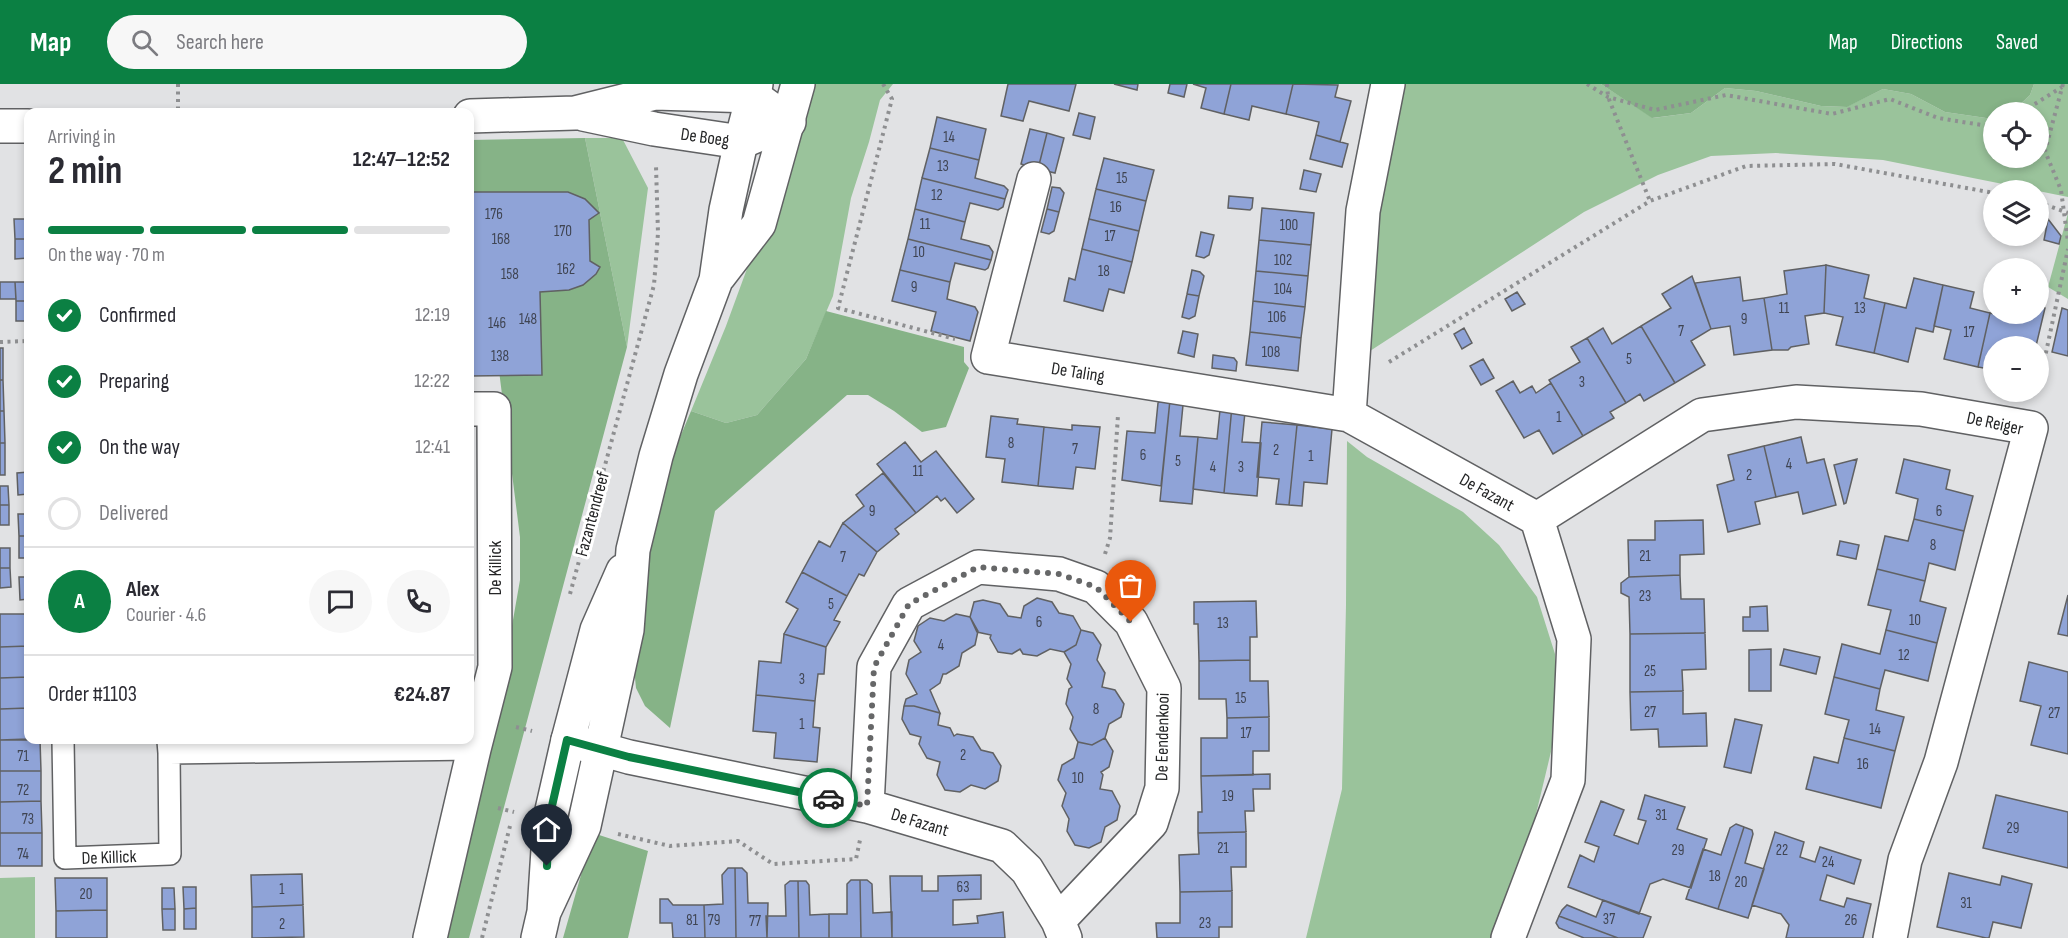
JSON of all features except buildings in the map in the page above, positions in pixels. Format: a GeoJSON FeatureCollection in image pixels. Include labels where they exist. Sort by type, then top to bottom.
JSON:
{"type":"FeatureCollection","features":[{"type":"Feature","properties":{"kind":"street"},"geometry":{"type":"LineString","coordinates":[[716,280],[759,224],[798,84]]}},
{"type":"Feature","properties":{"kind":"street"},"geometry":{"type":"LineString","coordinates":[[1349,415],[1363,211],[1388,84]]}},
{"type":"Feature","properties":{"kind":"street"},"geometry":{"type":"LineString","coordinates":[[541,925],[584,826],[627,630],[633,550],[656,456],[678,384],[716,280],[726,210],[755,90],[789,122]]}},
{"type":"Feature","properties":{"kind":"street","name":"De Boeg"},"geometry":{"type":"LineString","coordinates":[[474,116],[575,113],[655,93],[755,90]]}},
{"type":"Feature","properties":{"kind":"street","name":"De Boeg"},"geometry":{"type":"LineString","coordinates":[[575,113],[654,129],[741,142],[789,122]]}},
{"type":"Feature","properties":{"kind":"street"},"geometry":{"type":"LineString","coordinates":[[0,126],[24,126]]}},
{"type":"Feature","properties":{"kind":"street"},"geometry":{"type":"LineString","coordinates":[[991,348],[1034,179]]}},
{"type":"Feature","properties":{"kind":"street","name":"De Taling"},"geometry":{"type":"LineString","coordinates":[[991,348],[988,357],[1349,415]]}},
{"type":"Feature","properties":{"kind":"street","name":"De Reiger"},"geometry":{"type":"LineString","coordinates":[[1536,519],[1702,415],[1796,402],[1921,409],[2031,428],[1941,762],[1905,860],[1890,938]]}},
{"type":"Feature","properties":{"kind":"street","name":"De Killick"},"geometry":{"type":"LineString","coordinates":[[430,938],[495,667],[494,409],[474,409]]}},
{"type":"Feature","properties":{"kind":"street","name":"De Fazant"},"geometry":{"type":"LineString","coordinates":[[1349,415],[1536,519],[1574,639],[1568,780],[1508,938]]}},
{"type":"Feature","properties":{"kind":"street"},"geometry":{"type":"LineString","coordinates":[[541,925],[549,819],[567,740],[597,630],[633,550]]}},
{"type":"Feature","properties":{"kind":"street","name":"De Eendenkooi"},"geometry":{"type":"LineString","coordinates":[[867,806],[874,667],[909,604],[978,567],[1059,574],[1096,587],[1131,622],[1164,688],[1162,788],[1151,823],[1061,929]]}},
{"type":"Feature","properties":{"kind":"street","name":"De Fazant"},"geometry":{"type":"LineString","coordinates":[[567,740],[601,750],[867,806],[1002,846],[1027,870],[1061,929]]}},
{"type":"Feature","properties":{"kind":"lane","name":"De Killick"},"geometry":{"type":"LineString","coordinates":[[63,744],[65,858],[170,854],[168,746],[474,749]]}},
{"type":"Feature","properties":{"kind":"path"},"geometry":{"type":"LineString","coordinates":[[178,84],[178,108]]}},
{"type":"Feature","properties":{"kind":"path"},"geometry":{"type":"LineString","coordinates":[[883,84],[892,99],[838,308],[991,348]]}},
{"type":"Feature","properties":{"kind":"path"},"geometry":{"type":"LineString","coordinates":[[1587,84],[1608,97],[1655,110],[1726,95],[1832,114],[1890,99],[1938,118],[1983,125]]}},
{"type":"Feature","properties":{"kind":"path"},"geometry":{"type":"LineString","coordinates":[[1607,84],[1608,97],[1650,201]]}},
{"type":"Feature","properties":{"kind":"path"},"geometry":{"type":"LineString","coordinates":[[2037,102],[2062,86]]}},
{"type":"Feature","properties":{"kind":"path"},"geometry":{"type":"LineString","coordinates":[[2062,86],[2045,151],[2061,190],[2066,213],[2068,242]]}},
{"type":"Feature","properties":{"kind":"path","name":"Fazantendreef"},"geometry":{"type":"LineString","coordinates":[[567,606],[654,285],[658,233],[654,129]]}},
{"type":"Feature","properties":{"kind":"path"},"geometry":{"type":"LineString","coordinates":[[1384,365],[1650,201],[1746,166],[1835,164],[1983,191]]}},
{"type":"Feature","properties":{"kind":"path"},"geometry":{"type":"LineString","coordinates":[[2049,206],[2066,213]]}},
{"type":"Feature","properties":{"kind":"path"},"geometry":{"type":"LineString","coordinates":[[2049,338],[2068,249]]}},
{"type":"Feature","properties":{"kind":"path"},"geometry":{"type":"LineString","coordinates":[[0,342],[24,341]]}},
{"type":"Feature","properties":{"kind":"path"},"geometry":{"type":"LineString","coordinates":[[1096,587],[1110,538],[1120,378]]}},
{"type":"Feature","properties":{"kind":"path"},"geometry":{"type":"LineString","coordinates":[[482,717],[533,731],[536,720]]}},
{"type":"Feature","properties":{"kind":"path"},"geometry":{"type":"LineString","coordinates":[[462,800],[549,819]]}},
{"type":"Feature","properties":{"kind":"path"},"geometry":{"type":"LineString","coordinates":[[584,826],[670,846],[738,841],[773,864],[856,859],[867,806]]}},
{"type":"Feature","properties":{"kind":"path"},"geometry":{"type":"LineString","coordinates":[[482,938],[513,812]]}},
{"type":"Feature","properties":{"kind":"green space"},"geometry":{"type":"Polygon","coordinates":[[[806,84],[893,84],[880,100],[851,198],[833,296],[806,359],[757,415],[726,423],[691,411],[726,326],[774,195],[806,84]]]}},
{"type":"Feature","properties":{"kind":"green space"},"geometry":{"type":"Polygon","coordinates":[[[1395,84],[1601,84],[1653,118],[1691,113],[1725,88],[1756,91],[1821,106],[1846,107],[1883,89],[1911,94],[1945,112],[1983,118],[1983,168],[2049,168],[2049,102],[2023,102],[2030,95],[2034,84],[2068,84],[2068,197],[2049,193],[2049,180],[1983,180],[1883,160],[1776,153],[1711,156],[1658,175],[1584,212],[1370,351],[1371,283],[1395,84]]]}},
{"type":"Feature","properties":{"kind":"green space"},"geometry":{"type":"Polygon","coordinates":[[[1601,84],[2034,84],[2030,95],[2023,102],[1983,102],[1983,118],[1945,112],[1911,94],[1883,89],[1847,107],[1821,106],[1756,91],[1725,88],[1691,113],[1652,118],[1601,84]]]}},
{"type":"Feature","properties":{"kind":"green space"},"geometry":{"type":"Polygon","coordinates":[[[585,138],[622,138],[648,188],[627,347],[585,138]]]}},
{"type":"Feature","properties":{"kind":"green space"},"geometry":{"type":"Polygon","coordinates":[[[585,138],[627,347],[469,938],[442,938],[506,660],[520,580],[520,537],[496,347],[478,290],[474,288],[474,238],[489,238],[489,197],[474,197],[474,140],[585,138]]]}},
{"type":"Feature","properties":{"kind":"green space"},"geometry":{"type":"Polygon","coordinates":[[[2068,213],[2068,299],[2049,288],[2068,213]]]}},
{"type":"Feature","properties":{"kind":"green space"},"geometry":{"type":"Polygon","coordinates":[[[826,311],[964,347],[964,362],[969,368],[946,427],[922,432],[868,395],[847,395],[715,511],[670,728],[645,706],[636,688],[633,658],[640,594],[676,447],[691,411],[726,423],[757,415],[806,359],[826,311]]]}},
{"type":"Feature","properties":{"kind":"green space"},"geometry":{"type":"Polygon","coordinates":[[[1347,441],[1367,457],[1463,512],[1499,545],[1537,597],[1555,654],[1555,735],[1531,835],[1490,938],[1306,938],[1342,789],[1347,441]]]}},
{"type":"Feature","properties":{"kind":"green space"},"geometry":{"type":"Polygon","coordinates":[[[593,833],[648,851],[628,938],[563,938],[593,833]]]}},
{"type":"Feature","properties":{"kind":"green space"},"geometry":{"type":"Polygon","coordinates":[[[35,877],[35,938],[0,938],[0,878],[35,877]]]}},
{"type":"Feature","properties":{"kind":"way so far"},"geometry":{"type":"LineString","coordinates":[[828,798],[867,806],[874,667],[909,604],[978,567],[1059,574],[1096,587],[1131,622]]}},
{"type":"Feature","properties":{"kind":"route"},"geometry":{"type":"LineString","coordinates":[[547,866],[549,819],[567,740],[629,757],[828,798]]}}]}
